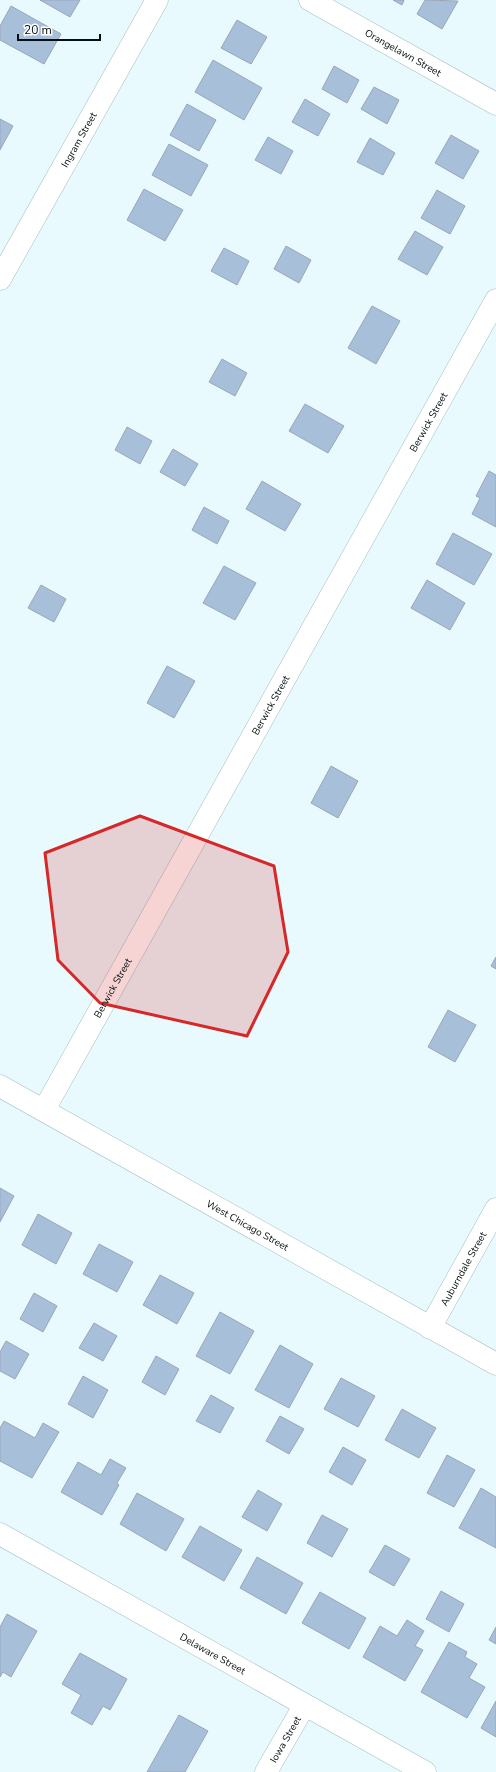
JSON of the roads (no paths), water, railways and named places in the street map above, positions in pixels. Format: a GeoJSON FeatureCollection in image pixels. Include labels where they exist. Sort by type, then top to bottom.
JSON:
{"type":"FeatureCollection","features":[{"type":"Feature","properties":{"kind":"street","name":"Ingram Street"},"geometry":{"type":"LineString","coordinates":[[0,279],[157,0]]}},
{"type":"Feature","properties":{"kind":"street","name":"Orangelawn Street"},"geometry":{"type":"LineString","coordinates":[[310,0],[496,104]]}},
{"type":"Feature","properties":{"kind":"street","name":"Berwick Street"},"geometry":{"type":"LineString","coordinates":[[44,1110],[496,300]]}},
{"type":"Feature","properties":{"kind":"street","name":"West Chicago Street"},"geometry":{"type":"LineString","coordinates":[[0,1086],[496,1364]]}},
{"type":"Feature","properties":{"kind":"street","name":"Auburndale Street"},"geometry":{"type":"LineString","coordinates":[[430,1328],[496,1209]]}},
{"type":"Feature","properties":{"kind":"street","name":"Delaware Street"},"geometry":{"type":"LineString","coordinates":[[0,1534],[304,1706],[425,1772]]}},
{"type":"Feature","properties":{"kind":"street","name":"Iowa Street"},"geometry":{"type":"LineString","coordinates":[[266,1772],[304,1706]]}}]}
